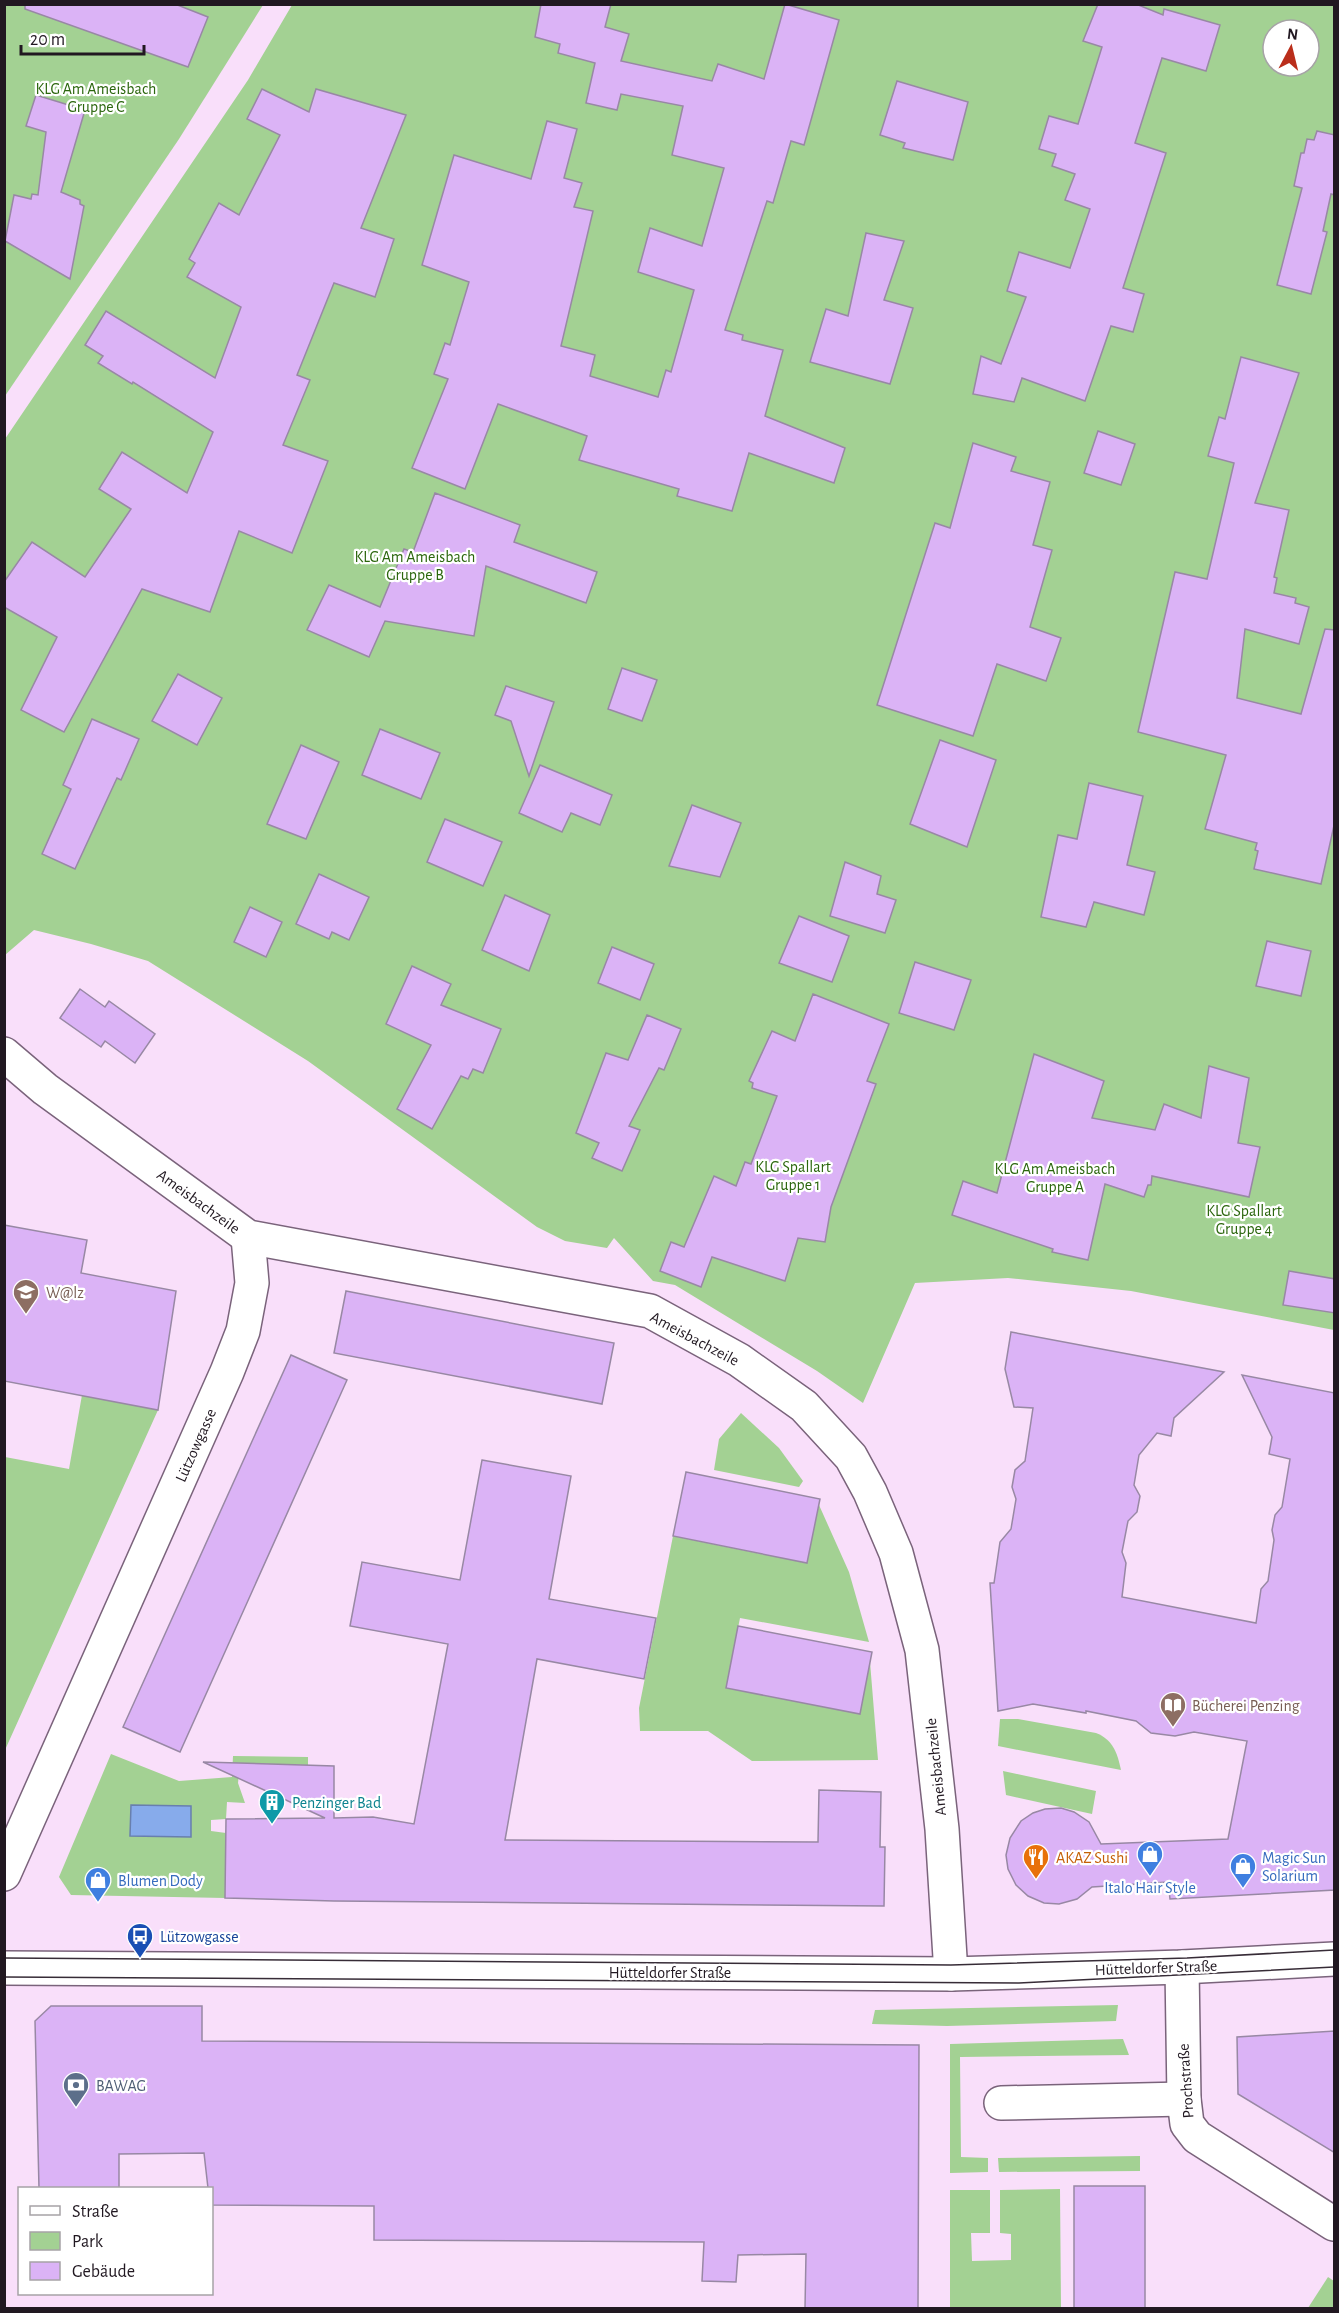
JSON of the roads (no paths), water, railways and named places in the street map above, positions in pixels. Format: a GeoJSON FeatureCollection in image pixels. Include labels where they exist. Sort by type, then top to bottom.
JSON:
{"type":"FeatureCollection","features":[{"type":"Feature","properties":{"kind":"street","name":"Ameisbachzeile"},"geometry":{"type":"LineString","coordinates":[[4,1054],[45,1089],[248,1237],[650,1311],[739,1360],[804,1406],[851,1457],[870,1492],[896,1553],[922,1650],[942,1829],[951,1974]]}},
{"type":"Feature","properties":{"kind":"street","name":"Lützowgasse"},"geometry":{"type":"LineString","coordinates":[[4,1874],[227,1372],[243,1331],[252,1283],[248,1237]]}},
{"type":"Feature","properties":{"kind":"street","name":"Hütteldorfer Straße"},"geometry":{"type":"LineString","coordinates":[[4,1968],[951,1974],[1182,1967],[1335,1959]]}},
{"type":"Feature","properties":{"kind":"street","name":"Prochstraße"},"geometry":{"type":"LineString","coordinates":[[1182,1967],[1184,2099],[1187,2124],[1197,2137],[1335,2224]]}},
{"type":"Feature","properties":{"kind":"street"},"geometry":{"type":"LineString","coordinates":[[1001,2103],[1184,2099]]}},
{"type":"Feature","properties":{"kind":"water"},"geometry":{"type":"Polygon","coordinates":[[[131,1805],[191,1806],[191,1837],[130,1836],[131,1805]]]}},
{"type":"Feature","properties":{"kind":"tram line"},"geometry":{"type":"LineString","coordinates":[[4,1958],[951,1965],[1187,1958],[1334,1950]]}},
{"type":"Feature","properties":{"kind":"tram line"},"geometry":{"type":"LineString","coordinates":[[4,1977],[1019,1983],[1334,1967]]}},
{"type":"Feature","properties":{"kind":"place","name":"W@lz"},"geometry":{"type":"Point","coordinates":[26,1315]}},
{"type":"Feature","properties":{"kind":"place","name":"Bücherei Penzing"},"geometry":{"type":"Point","coordinates":[1173,1728]}},
{"type":"Feature","properties":{"kind":"place","name":"Penzinger Bad"},"geometry":{"type":"Point","coordinates":[272,1825]}},
{"type":"Feature","properties":{"kind":"place","name":"Italo Hair Style"},"geometry":{"type":"Point","coordinates":[1150,1877]}},
{"type":"Feature","properties":{"kind":"place","name":"AKAZ Sushi"},"geometry":{"type":"Point","coordinates":[1036,1880]}},
{"type":"Feature","properties":{"kind":"place","name":"Magic Sun Solarium"},"geometry":{"type":"Point","coordinates":[1243,1889]}},
{"type":"Feature","properties":{"kind":"place","name":"Blumen Dody"},"geometry":{"type":"Point","coordinates":[98,1903]}},
{"type":"Feature","properties":{"kind":"place","name":"Lützowgasse"},"geometry":{"type":"Point","coordinates":[140,1959]}},
{"type":"Feature","properties":{"kind":"place","name":"BAWAG"},"geometry":{"type":"Point","coordinates":[76,2108]}},
{"type":"Feature","properties":{"kind":"park label","name":"KLG Am Ameisbach Gruppe C"},"geometry":{"type":"Point","coordinates":[96,97]}},
{"type":"Feature","properties":{"kind":"park label","name":"KLG Am Ameisbach Gruppe B"},"geometry":{"type":"Point","coordinates":[415,565]}},
{"type":"Feature","properties":{"kind":"park label","name":"KLG Spallart Gruppe 1"},"geometry":{"type":"Point","coordinates":[793,1175]}},
{"type":"Feature","properties":{"kind":"park label","name":"KLG Am Ameisbach Gruppe A"},"geometry":{"type":"Point","coordinates":[1055,1177]}},
{"type":"Feature","properties":{"kind":"park label","name":"KLG Spallart Gruppe 4"},"geometry":{"type":"Point","coordinates":[1244,1219]}}]}
